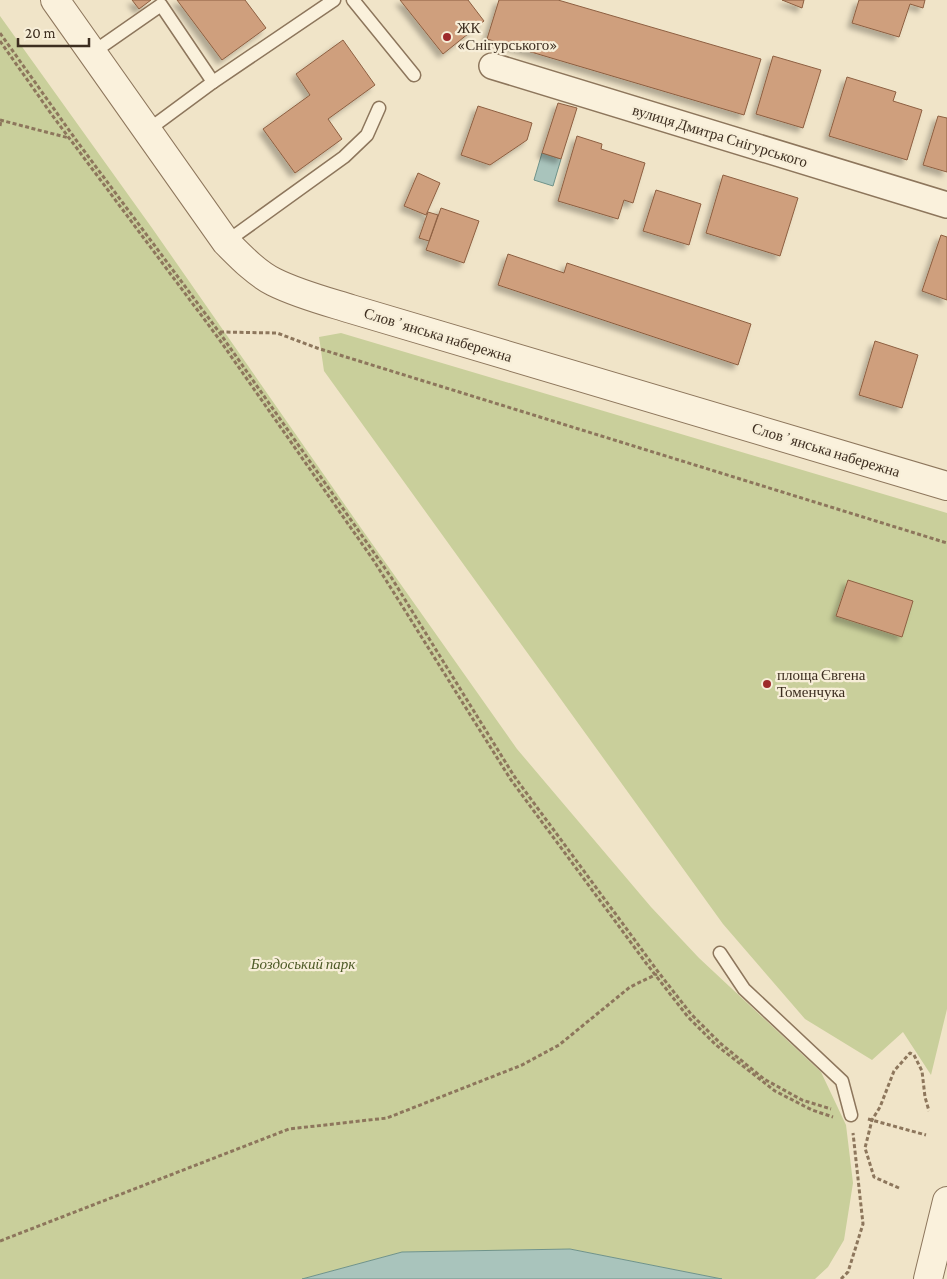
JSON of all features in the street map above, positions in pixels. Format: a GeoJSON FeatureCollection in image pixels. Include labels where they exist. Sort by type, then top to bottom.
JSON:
{"type":"FeatureCollection","features":[{"type":"Feature","properties":{"kind":"street","name":"Словʼянська набережна"},"geometry":{"type":"LineString","coordinates":[[55,0],[226,242],[273,281],[313,297],[947,486]]}},
{"type":"Feature","properties":{"kind":"street","name":"вулиця Дмитра Снігурського"},"geometry":{"type":"LineString","coordinates":[[492,66],[947,205]]}},
{"type":"Feature","properties":{"kind":"street"},"geometry":{"type":"LineString","coordinates":[[928,1279],[947,1201]]}},
{"type":"Feature","properties":{"kind":"lane"},"geometry":{"type":"LineString","coordinates":[[148,130],[213,82],[334,0]]}},
{"type":"Feature","properties":{"kind":"lane"},"geometry":{"type":"LineString","coordinates":[[354,0],[414,75]]}},
{"type":"Feature","properties":{"kind":"lane"},"geometry":{"type":"LineString","coordinates":[[92,53],[162,5],[213,82]]}},
{"type":"Feature","properties":{"kind":"lane"},"geometry":{"type":"LineString","coordinates":[[226,242],[344,157],[367,136],[379,108]]}},
{"type":"Feature","properties":{"kind":"lane"},"geometry":{"type":"LineString","coordinates":[[720,952],[744,989],[842,1081],[851,1119]]}},
{"type":"Feature","properties":{"kind":"path"},"geometry":{"type":"LineString","coordinates":[[0,33],[76,140],[220,332],[390,577],[514,776],[688,1017],[716,1045],[759,1080],[775,1091],[812,1110],[851,1119],[872,1120],[926,1135]]}},
{"type":"Feature","properties":{"kind":"path"},"geometry":{"type":"LineString","coordinates":[[0,41],[219,339],[374,561],[511,780],[657,974],[720,1043],[764,1079],[802,1100],[870,1127]]}},
{"type":"Feature","properties":{"kind":"path"},"geometry":{"type":"LineString","coordinates":[[0,126],[1,120],[76,140]]}},
{"type":"Feature","properties":{"kind":"path"},"geometry":{"type":"LineString","coordinates":[[220,332],[277,333],[317,348],[947,543]]}},
{"type":"Feature","properties":{"kind":"path"},"geometry":{"type":"LineString","coordinates":[[0,1241],[289,1128],[387,1118],[522,1065],[559,1045],[630,987],[657,974]]}},
{"type":"Feature","properties":{"kind":"path"},"geometry":{"type":"LineString","coordinates":[[899,1188],[874,1177],[865,1148],[872,1120],[880,1107],[894,1071],[910,1053],[914,1055],[922,1071],[925,1097],[929,1111]]}},
{"type":"Feature","properties":{"kind":"path"},"geometry":{"type":"LineString","coordinates":[[841,1279],[848,1272],[863,1224],[851,1119]]}},
{"type":"Feature","properties":{"kind":"green space","name":"Боздоський парк"},"geometry":{"type":"Polygon","coordinates":[[[0,16],[152,228],[517,749],[651,907],[699,958],[821,1072],[846,1125],[853,1183],[844,1240],[828,1267],[815,1279],[722,1279],[570,1249],[402,1252],[302,1279],[0,1279],[0,16]]]}},
{"type":"Feature","properties":{"kind":"green space"},"geometry":{"type":"Polygon","coordinates":[[[341,333],[947,513],[947,1009],[931,1075],[903,1032],[872,1060],[805,1019],[723,924],[324,371],[319,337],[341,333]]]}},
{"type":"Feature","properties":{"kind":"water"},"geometry":{"type":"Polygon","coordinates":[[[542,153],[561,159],[553,186],[534,180],[542,153]]]}},
{"type":"Feature","properties":{"kind":"water"},"geometry":{"type":"Polygon","coordinates":[[[570,1249],[722,1279],[302,1279],[402,1252],[570,1249]]]}},
{"type":"Feature","properties":{"kind":"building"},"geometry":{"type":"Polygon","coordinates":[[[132,0],[151,0],[139,9],[132,0]]]}},
{"type":"Feature","properties":{"kind":"building"},"geometry":{"type":"Polygon","coordinates":[[[177,0],[245,0],[266,28],[222,60],[177,0]]]}},
{"type":"Feature","properties":{"kind":"building","name":"ЖК «Снігурського»"},"geometry":{"type":"Polygon","coordinates":[[[400,0],[468,0],[484,21],[443,54],[400,0]]]}},
{"type":"Feature","properties":{"kind":"building"},"geometry":{"type":"Polygon","coordinates":[[[499,0],[558,0],[761,59],[744,115],[487,39],[499,0]]]}},
{"type":"Feature","properties":{"kind":"building"},"geometry":{"type":"Polygon","coordinates":[[[782,0],[804,0],[802,8],[782,0]]]}},
{"type":"Feature","properties":{"kind":"building"},"geometry":{"type":"Polygon","coordinates":[[[859,0],[925,0],[923,8],[910,4],[899,37],[852,23],[859,0]]]}},
{"type":"Feature","properties":{"kind":"building"},"geometry":{"type":"Polygon","coordinates":[[[343,40],[375,85],[328,119],[342,139],[295,173],[263,129],[310,95],[296,74],[343,40]]]}},
{"type":"Feature","properties":{"kind":"building"},"geometry":{"type":"Polygon","coordinates":[[[773,56],[821,70],[803,128],[756,114],[773,56]]]}},
{"type":"Feature","properties":{"kind":"building"},"geometry":{"type":"Polygon","coordinates":[[[847,77],[896,92],[893,101],[922,110],[907,160],[829,136],[847,77]]]}},
{"type":"Feature","properties":{"kind":"building"},"geometry":{"type":"Polygon","coordinates":[[[558,103],[577,108],[561,159],[542,153],[558,103]]]}},
{"type":"Feature","properties":{"kind":"building"},"geometry":{"type":"Polygon","coordinates":[[[478,106],[532,123],[527,140],[490,165],[461,155],[478,106]]]}},
{"type":"Feature","properties":{"kind":"building"},"geometry":{"type":"Polygon","coordinates":[[[938,116],[947,118],[947,172],[923,165],[938,116]]]}},
{"type":"Feature","properties":{"kind":"building"},"geometry":{"type":"Polygon","coordinates":[[[577,136],[602,144],[601,149],[645,163],[633,203],[624,200],[618,219],[558,201],[577,136]]]}},
{"type":"Feature","properties":{"kind":"building"},"geometry":{"type":"Polygon","coordinates":[[[418,173],[440,183],[426,215],[404,206],[418,173]]]}},
{"type":"Feature","properties":{"kind":"building"},"geometry":{"type":"Polygon","coordinates":[[[723,175],[798,198],[780,256],[706,233],[723,175]]]}},
{"type":"Feature","properties":{"kind":"building"},"geometry":{"type":"Polygon","coordinates":[[[656,190],[701,204],[689,245],[643,231],[656,190]]]}},
{"type":"Feature","properties":{"kind":"building"},"geometry":{"type":"Polygon","coordinates":[[[441,208],[479,221],[464,263],[426,250],[441,208]]]}},
{"type":"Feature","properties":{"kind":"building"},"geometry":{"type":"Polygon","coordinates":[[[428,212],[438,215],[429,241],[419,238],[428,212]]]}},
{"type":"Feature","properties":{"kind":"building"},"geometry":{"type":"Polygon","coordinates":[[[941,235],[947,237],[947,300],[922,291],[941,235]]]}},
{"type":"Feature","properties":{"kind":"building"},"geometry":{"type":"Polygon","coordinates":[[[508,254],[564,273],[567,263],[751,324],[738,365],[498,285],[508,254]]]}},
{"type":"Feature","properties":{"kind":"building"},"geometry":{"type":"Polygon","coordinates":[[[875,341],[918,355],[902,408],[859,395],[875,341]]]}},
{"type":"Feature","properties":{"kind":"building"},"geometry":{"type":"Polygon","coordinates":[[[848,580],[913,601],[902,637],[836,616],[848,580]]]}},
{"type":"Feature","properties":{"kind":"place","name":"ЖК «Снігурського»"},"geometry":{"type":"Point","coordinates":[447,37]}},
{"type":"Feature","properties":{"kind":"place","name":"площа Євгена Томенчука"},"geometry":{"type":"Point","coordinates":[767,684]}}]}
